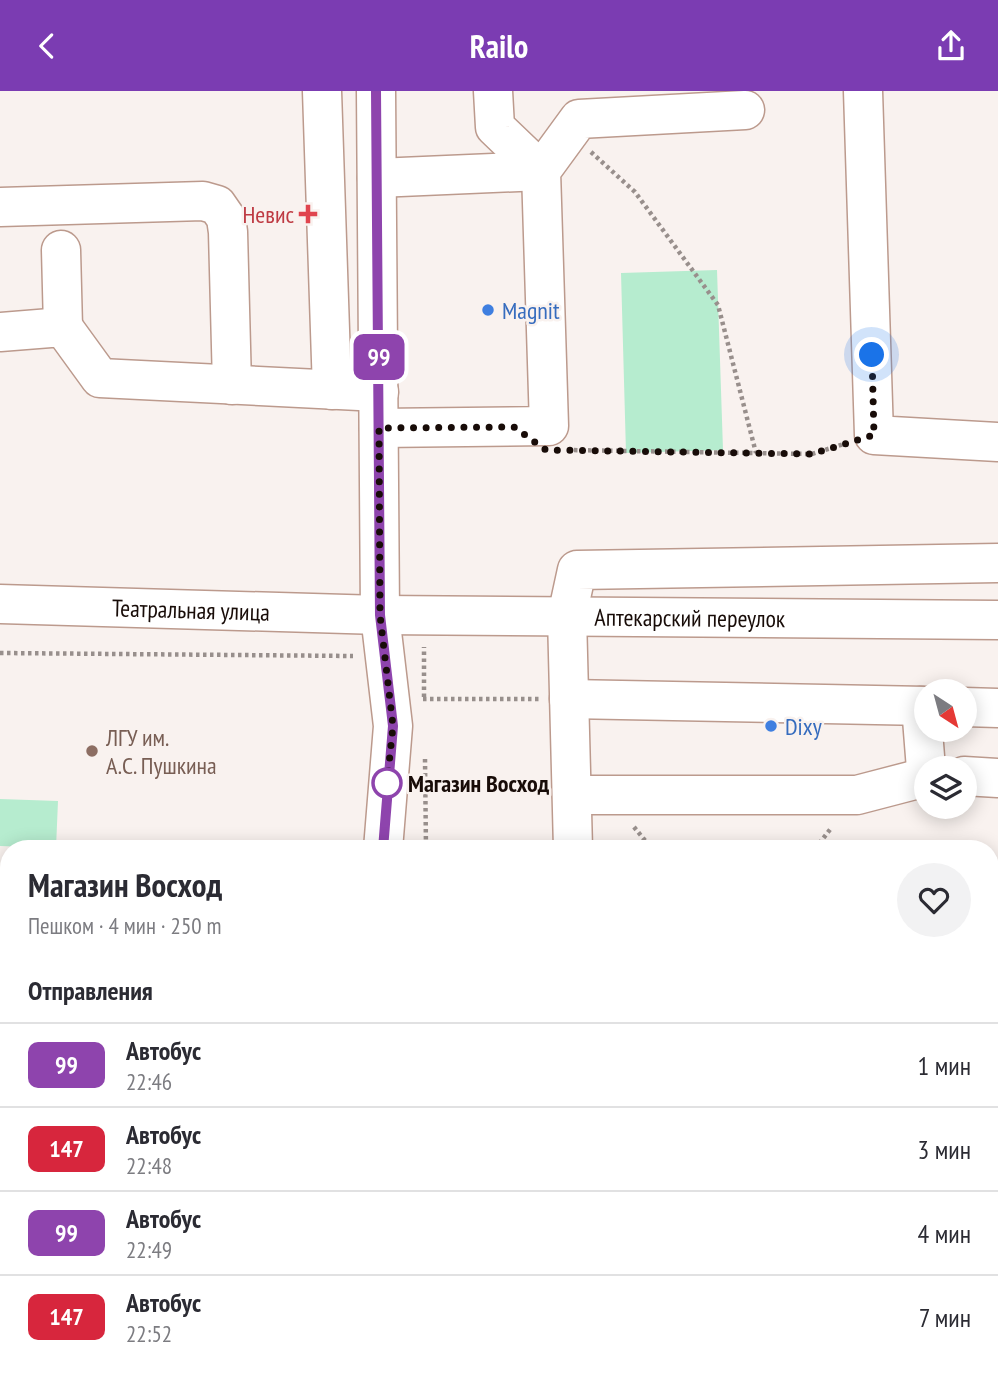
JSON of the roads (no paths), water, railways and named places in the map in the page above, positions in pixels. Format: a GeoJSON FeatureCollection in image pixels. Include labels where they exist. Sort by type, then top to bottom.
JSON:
{"type":"FeatureCollection","features":[{"type":"Feature","properties":{"kind":"street"},"geometry":{"type":"LineString","coordinates":[[322,91],[332,390]]}},
{"type":"Feature","properties":{"kind":"street"},"geometry":{"type":"LineString","coordinates":[[376,91],[380,615],[393,726],[384,840]]}},
{"type":"Feature","properties":{"kind":"street"},"geometry":{"type":"LineString","coordinates":[[494,91],[495,127],[541,171]]}},
{"type":"Feature","properties":{"kind":"street"},"geometry":{"type":"LineString","coordinates":[[863,91],[874,435],[998,442]]}},
{"type":"Feature","properties":{"kind":"street"},"geometry":{"type":"LineString","coordinates":[[61,250],[62,327],[100,378],[332,390],[379,410],[549,426],[541,171],[579,120],[746,110]]}},
{"type":"Feature","properties":{"kind":"street"},"geometry":{"type":"LineString","coordinates":[[377,178],[541,171]]}},
{"type":"Feature","properties":{"kind":"street"},"geometry":{"type":"LineString","coordinates":[[0,207],[204,201],[217,205],[226,218],[228,232],[232,385]]}},
{"type":"Feature","properties":{"kind":"street"},"geometry":{"type":"LineString","coordinates":[[0,331],[62,327]]}},
{"type":"Feature","properties":{"kind":"street"},"geometry":{"type":"LineString","coordinates":[[573,840],[567,616],[577,570],[998,563]]}},
{"type":"Feature","properties":{"kind":"street","name":"Театральная улица"},"geometry":{"type":"LineString","coordinates":[[0,604],[380,615]]}},
{"type":"Feature","properties":{"kind":"street","name":"Аптекарский переулок"},"geometry":{"type":"LineString","coordinates":[[380,615],[998,620]]}},
{"type":"Feature","properties":{"kind":"street"},"geometry":{"type":"LineString","coordinates":[[569,699],[914,706]]}},
{"type":"Feature","properties":{"kind":"street"},"geometry":{"type":"LineString","coordinates":[[977,707],[998,708]]}},
{"type":"Feature","properties":{"kind":"street"},"geometry":{"type":"LineString","coordinates":[[977,777],[998,778]]}},
{"type":"Feature","properties":{"kind":"street"},"geometry":{"type":"LineString","coordinates":[[572,795],[857,795],[914,780]]}},
{"type":"Feature","properties":{"kind":"place","name":"Невис"},"geometry":{"type":"Point","coordinates":[308,214]}},
{"type":"Feature","properties":{"kind":"place","name":"Magnit"},"geometry":{"type":"Point","coordinates":[488,310]}},
{"type":"Feature","properties":{"kind":"place","name":"Dixy"},"geometry":{"type":"Point","coordinates":[771,726]}},
{"type":"Feature","properties":{"kind":"place","name":"ЛГУ им. А.С. Пушкина"},"geometry":{"type":"Point","coordinates":[92,751]}},
{"type":"Feature","properties":{"kind":"place","name":"Магазин Восход"},"geometry":{"type":"Point","coordinates":[387,783]}}]}
